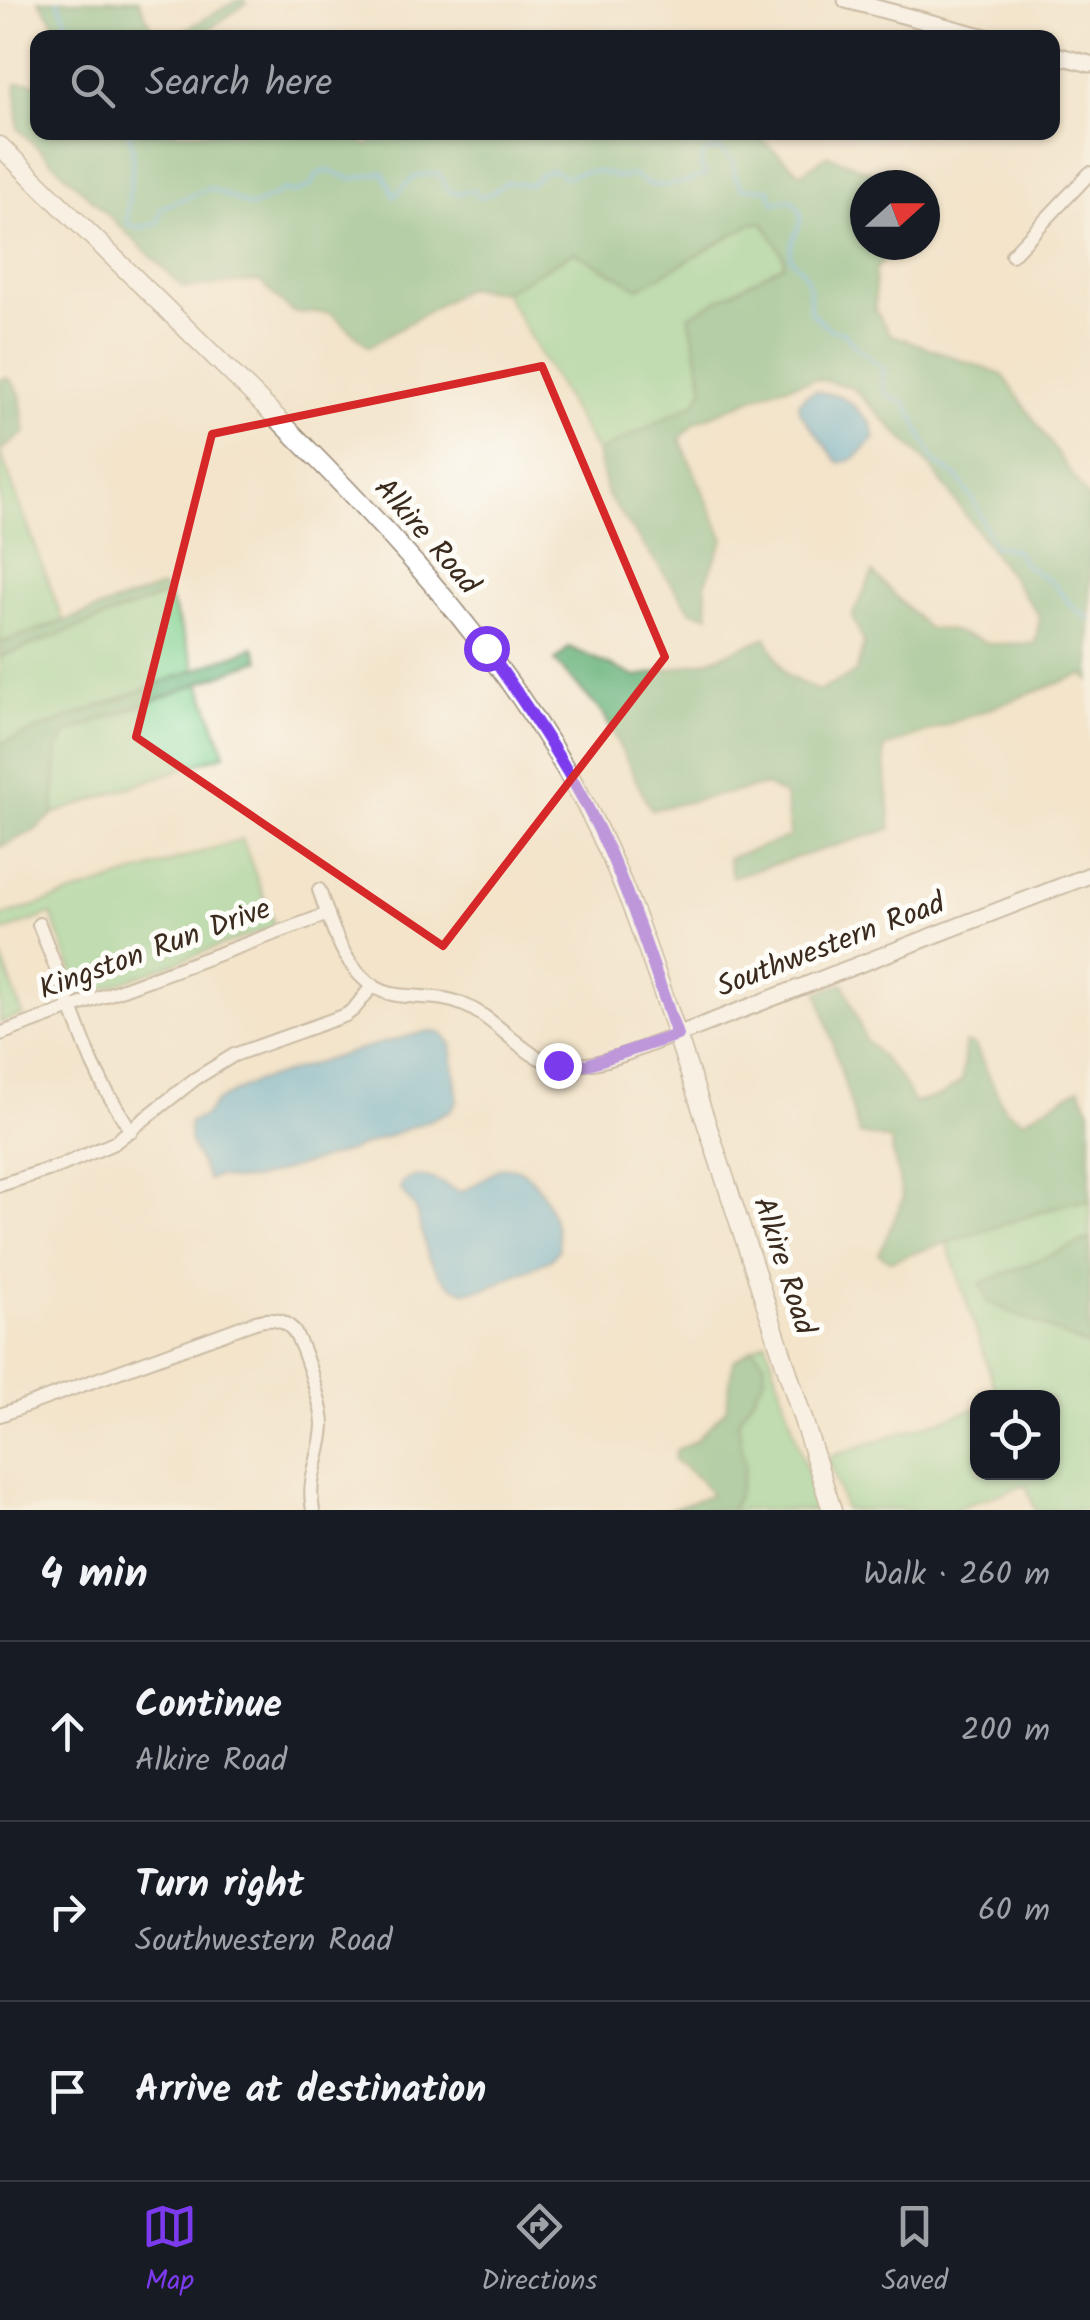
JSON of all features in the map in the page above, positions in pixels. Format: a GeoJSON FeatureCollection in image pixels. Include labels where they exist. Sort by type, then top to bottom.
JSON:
{"type":"FeatureCollection","features":[{"type":"Feature","properties":{"kind":"main road","name":"Alkire Road"},"geometry":{"type":"LineString","coordinates":[[0,146],[354,495],[418,564],[486,648],[534,717],[576,787],[622,883],[677,1035],[832,1510]]}},
{"type":"Feature","properties":{"kind":"street"},"geometry":{"type":"LineString","coordinates":[[846,0],[958,30]]}},
{"type":"Feature","properties":{"kind":"street"},"geometry":{"type":"LineString","coordinates":[[1060,56],[1090,64]]}},
{"type":"Feature","properties":{"kind":"street"},"geometry":{"type":"LineString","coordinates":[[1012,255],[1090,173]]}},
{"type":"Feature","properties":{"kind":"street","name":"Southwestern Road"},"geometry":{"type":"LineString","coordinates":[[374,984],[395,995],[458,1002],[474,1009],[546,1062],[586,1065],[677,1035],[1090,874]]}},
{"type":"Feature","properties":{"kind":"street"},"geometry":{"type":"LineString","coordinates":[[0,1185],[114,1143],[182,1088],[234,1056],[354,1009],[374,984],[348,960],[319,890]]}},
{"type":"Feature","properties":{"kind":"street","name":"Kingston Run Drive"},"geometry":{"type":"LineString","coordinates":[[0,1034],[328,914]]}},
{"type":"Feature","properties":{"kind":"street"},"geometry":{"type":"LineString","coordinates":[[39,924],[104,1087],[131,1132]]}},
{"type":"Feature","properties":{"kind":"street"},"geometry":{"type":"LineString","coordinates":[[0,1416],[241,1327],[266,1320],[283,1322],[300,1343],[322,1412],[323,1428],[311,1479],[313,1510]]}},
{"type":"Feature","properties":{"kind":"highlighted area"},"geometry":{"type":"Polygon","coordinates":[[[542,366],[665,657],[443,946],[136,737],[212,434],[542,366]]]}},
{"type":"Feature","properties":{"kind":"green space"},"geometry":{"type":"Polygon","coordinates":[[[39,0],[139,0],[153,30],[59,30],[39,0]]]}},
{"type":"Feature","properties":{"kind":"green space"},"geometry":{"type":"Polygon","coordinates":[[[238,0],[247,3],[208,30],[185,30],[238,0]]]}},
{"type":"Feature","properties":{"kind":"green space"},"geometry":{"type":"Polygon","coordinates":[[[30,82],[30,140],[359,140],[368,146],[376,140],[762,140],[801,173],[828,155],[866,170],[850,170],[850,260],[883,260],[875,271],[875,310],[890,334],[1003,375],[1090,501],[1090,680],[1083,674],[884,748],[891,829],[732,877],[728,858],[790,837],[785,796],[766,785],[651,810],[604,715],[555,661],[569,647],[636,677],[710,660],[766,637],[786,675],[819,691],[856,672],[864,643],[852,616],[873,573],[927,628],[949,630],[992,644],[1035,643],[1040,617],[929,465],[852,387],[816,379],[775,389],[696,422],[680,439],[724,539],[705,584],[709,615],[691,611],[607,495],[597,453],[696,402],[704,387],[689,316],[784,264],[784,257],[763,222],[752,224],[639,288],[574,252],[504,292],[467,288],[369,347],[331,313],[292,312],[259,281],[184,288],[18,129],[16,83],[30,82]]]}},
{"type":"Feature","properties":{"kind":"green space"},"geometry":{"type":"Polygon","coordinates":[[[763,222],[785,257],[784,264],[689,316],[704,387],[696,402],[597,453],[504,292],[574,252],[763,222]]]}},
{"type":"Feature","properties":{"kind":"green space"},"geometry":{"type":"Polygon","coordinates":[[[9,378],[20,393],[25,433],[0,451],[0,379],[9,378]]]}},
{"type":"Feature","properties":{"kind":"green space"},"geometry":{"type":"Polygon","coordinates":[[[0,451],[63,621],[0,643],[0,451]]]}},
{"type":"Feature","properties":{"kind":"green space"},"geometry":{"type":"Polygon","coordinates":[[[162,587],[168,594],[0,657],[0,643],[162,587]]]}},
{"type":"Feature","properties":{"kind":"green space"},"geometry":{"type":"Polygon","coordinates":[[[168,594],[196,670],[0,744],[0,657],[168,594]]]}},
{"type":"Feature","properties":{"kind":"green space"},"geometry":{"type":"Polygon","coordinates":[[[254,647],[260,660],[67,733],[58,750],[53,814],[34,831],[0,847],[0,744],[254,647]]]}},
{"type":"Feature","properties":{"kind":"green space"},"geometry":{"type":"Polygon","coordinates":[[[200,683],[225,754],[53,814],[58,749],[67,733],[200,683]]]}},
{"type":"Feature","properties":{"kind":"green space"},"geometry":{"type":"Polygon","coordinates":[[[242,839],[275,926],[82,997],[51,914],[0,933],[0,917],[242,839]]]}},
{"type":"Feature","properties":{"kind":"green space"},"geometry":{"type":"Polygon","coordinates":[[[0,953],[23,1015],[0,1023],[0,953]]]}},
{"type":"Feature","properties":{"kind":"green space"},"geometry":{"type":"Polygon","coordinates":[[[844,983],[865,1039],[900,1078],[914,1103],[940,1096],[962,1081],[965,1043],[975,1045],[1004,1108],[1023,1120],[1080,1088],[1090,1110],[1090,1201],[1068,1203],[891,1261],[879,1254],[903,1199],[890,1140],[859,1134],[818,992],[844,983]]]}},
{"type":"Feature","properties":{"kind":"green space"},"geometry":{"type":"Polygon","coordinates":[[[1090,1201],[1090,1239],[981,1284],[1090,1347],[1090,1510],[1035,1510],[1026,1485],[951,1510],[845,1510],[828,1457],[970,1410],[970,1480],[1060,1480],[1060,1390],[996,1390],[947,1243],[1069,1203],[1090,1201]]]}},
{"type":"Feature","properties":{"kind":"green space"},"geometry":{"type":"Polygon","coordinates":[[[1090,1239],[1090,1347],[988,1302],[981,1283],[1090,1239]]]}},
{"type":"Feature","properties":{"kind":"green space"},"geometry":{"type":"Polygon","coordinates":[[[766,1341],[819,1510],[731,1510],[745,1468],[738,1421],[765,1377],[764,1361],[753,1348],[766,1341]]]}},
{"type":"Feature","properties":{"kind":"green space"},"geometry":{"type":"Polygon","coordinates":[[[753,1348],[764,1361],[765,1377],[738,1421],[745,1468],[731,1510],[667,1510],[711,1495],[700,1480],[674,1460],[676,1450],[695,1441],[726,1409],[733,1361],[753,1348]]]}},
{"type":"Feature","properties":{"kind":"water"},"geometry":{"type":"Polygon","coordinates":[[[815,391],[841,396],[871,423],[875,438],[854,458],[838,462],[799,411],[798,403],[815,391]]]}},
{"type":"Feature","properties":{"kind":"water"},"geometry":{"type":"Polygon","coordinates":[[[429,1031],[443,1034],[451,1044],[458,1100],[451,1110],[346,1152],[255,1179],[218,1176],[208,1180],[189,1141],[189,1122],[204,1116],[217,1101],[252,1083],[429,1031]]]}},
{"type":"Feature","properties":{"kind":"water"},"geometry":{"type":"Polygon","coordinates":[[[502,1167],[527,1174],[542,1192],[556,1228],[559,1249],[551,1259],[487,1288],[466,1292],[440,1276],[428,1257],[415,1208],[400,1189],[403,1181],[419,1176],[460,1192],[502,1167]]]}},
{"type":"Feature","properties":{"kind":"waterway"},"geometry":{"type":"LineString","coordinates":[[58,0],[71,30]]}},
{"type":"Feature","properties":{"kind":"waterway"},"geometry":{"type":"LineString","coordinates":[[131,140],[128,224],[140,228],[158,223],[161,208],[210,188],[251,207],[285,190],[295,193],[312,185],[317,174],[327,171],[353,179],[383,172],[395,196],[414,178],[440,174],[446,189],[458,194],[473,190],[479,198],[507,182],[529,185],[542,173],[553,170],[564,177],[595,172],[619,177],[633,175],[648,184],[678,184],[706,174],[701,159],[709,150],[721,150],[733,161],[735,177],[743,188],[769,189],[774,203],[789,199],[796,205],[801,217],[790,255],[807,280],[810,312],[831,330],[844,332],[884,369],[882,387],[889,396],[907,404],[934,461],[958,478],[977,507],[992,544],[1016,551],[1025,565],[1052,582],[1072,607],[1090,619]]}},
{"type":"Feature","properties":{"kind":"route"},"geometry":{"type":"LineString","coordinates":[[486,648],[534,717],[596,824],[615,865],[677,1035],[586,1065],[558,1065]]}}]}
